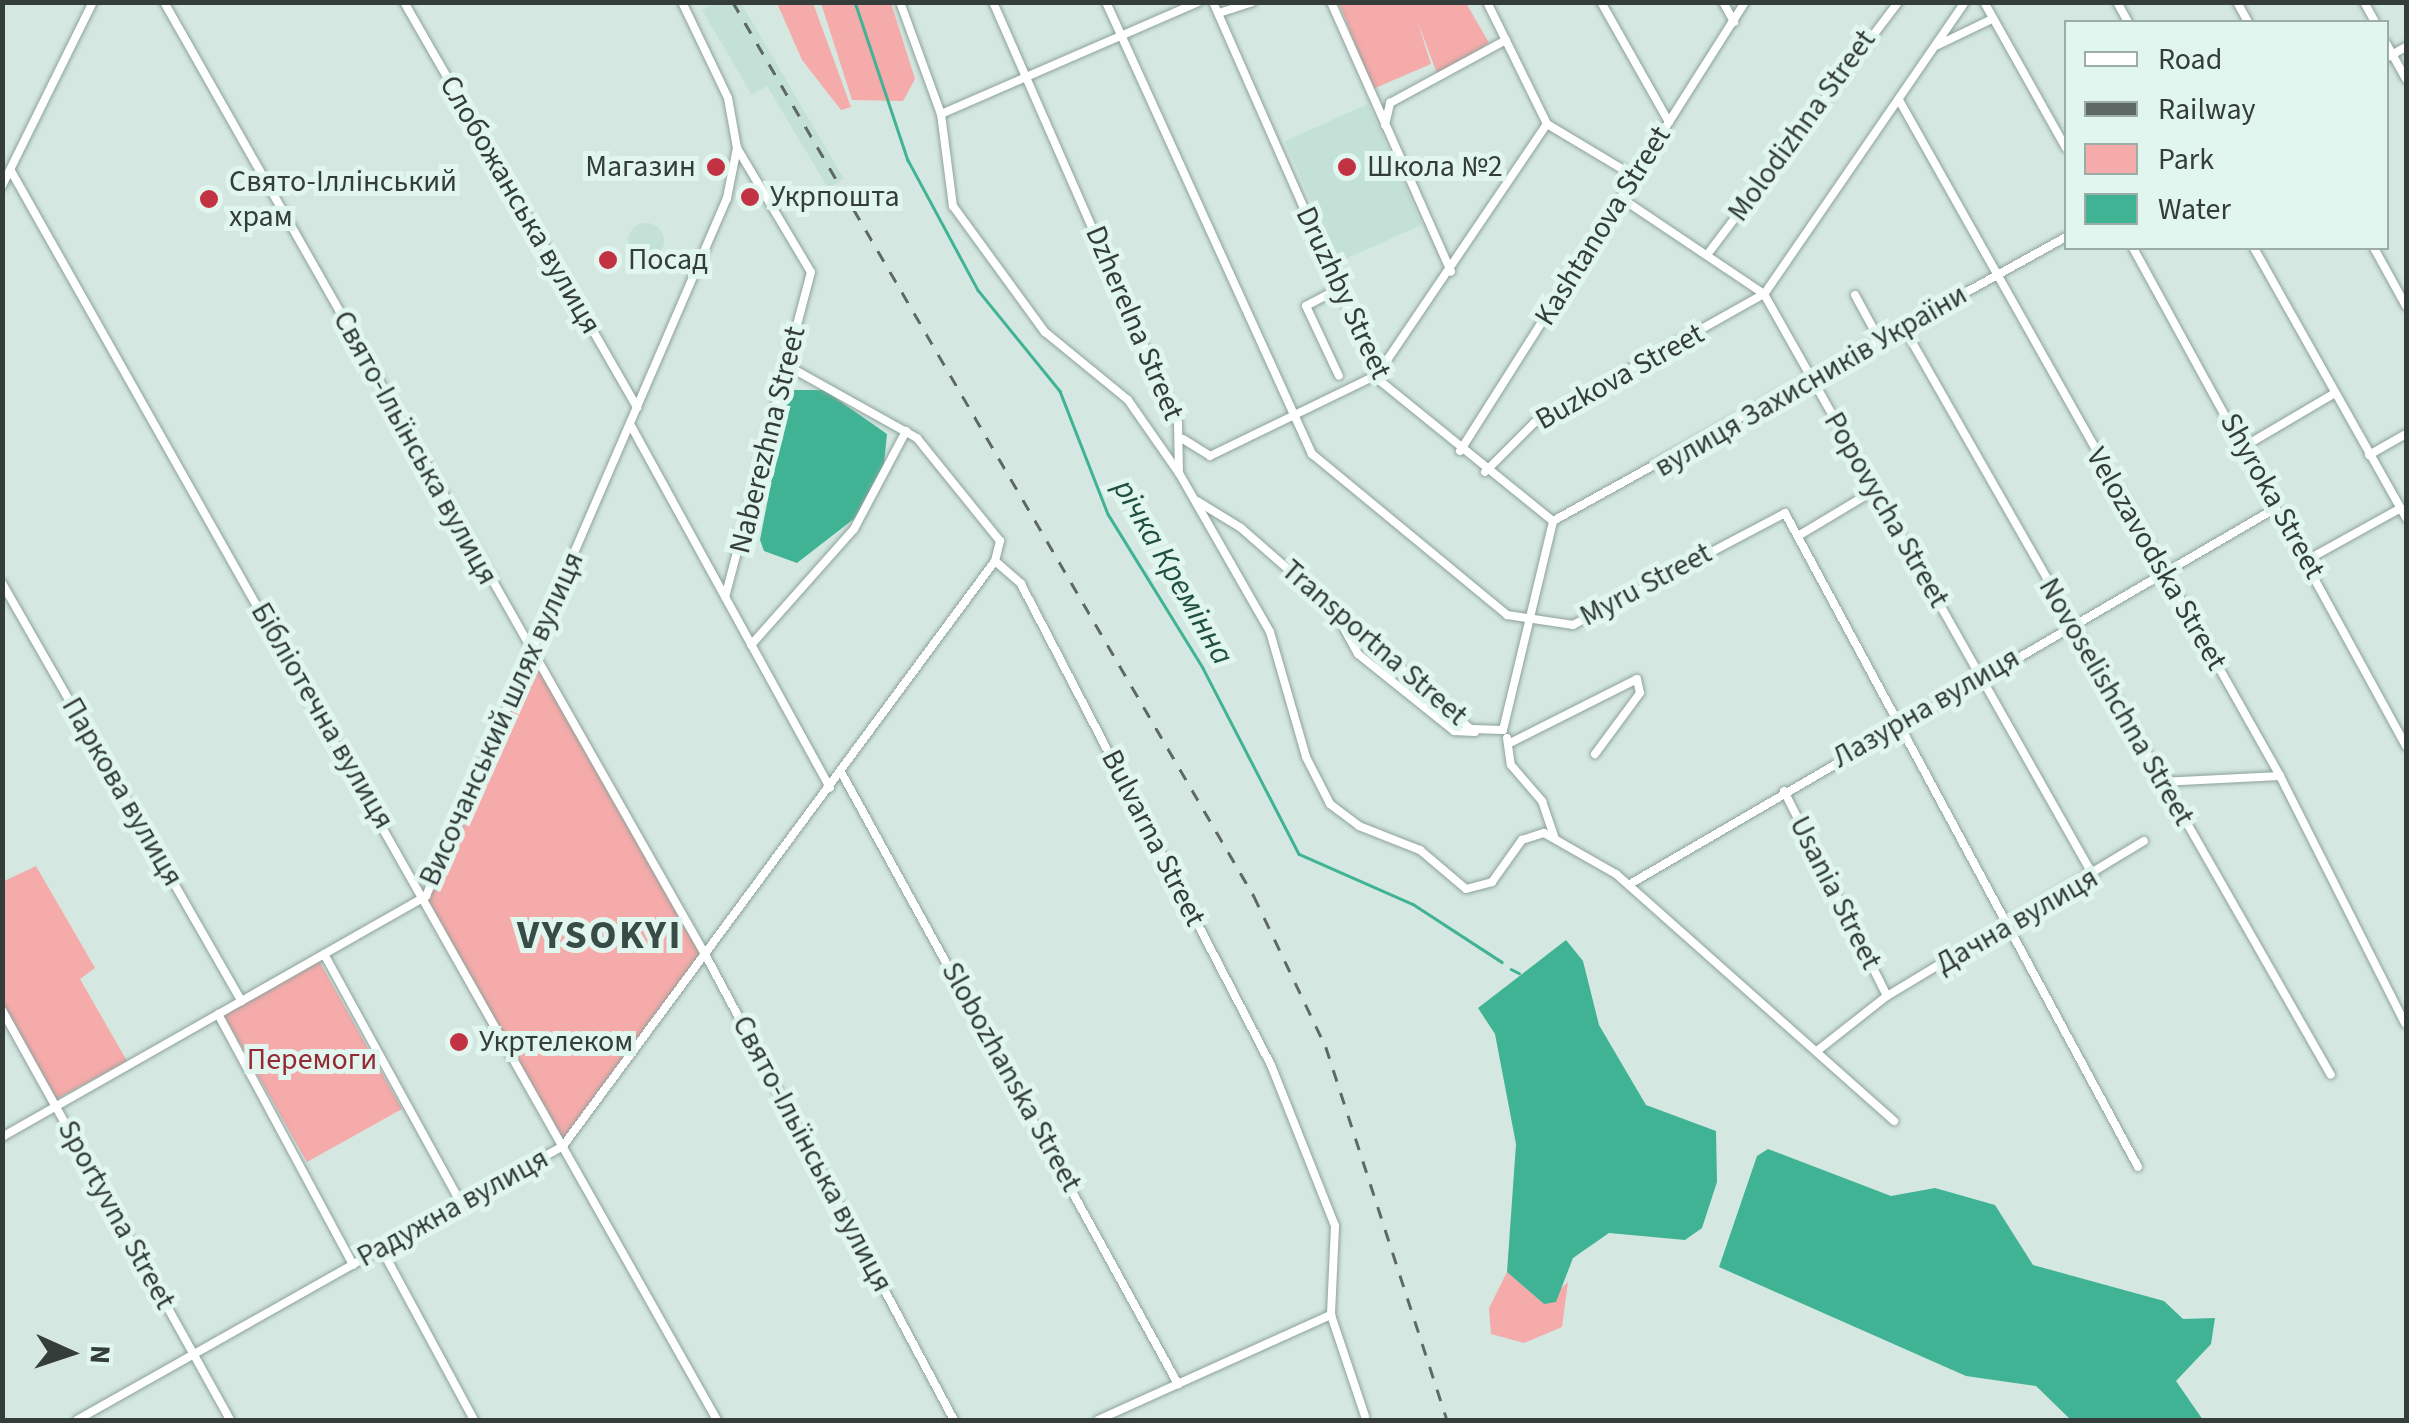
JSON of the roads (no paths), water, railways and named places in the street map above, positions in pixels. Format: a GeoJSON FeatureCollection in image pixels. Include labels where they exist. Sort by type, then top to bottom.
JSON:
{"type":"FeatureCollection","features":[{"type":"Feature","properties":{"kind":"street"},"geometry":{"type":"LineString","coordinates":[[2,186],[93,2]]}},
{"type":"Feature","properties":{"kind":"street","name":"Свято-Ільїнська вулиця"},"geometry":{"type":"LineString","coordinates":[[164,2],[706,956],[954,1420]]}},
{"type":"Feature","properties":{"kind":"street","name":"Слобожанська вулиця"},"geometry":{"type":"LineString","coordinates":[[404,2],[637,408]]}},
{"type":"Feature","properties":{"kind":"street"},"geometry":{"type":"LineString","coordinates":[[682,2],[728,98],[737,148]]}},
{"type":"Feature","properties":{"kind":"street"},"geometry":{"type":"LineString","coordinates":[[900,2],[941,114],[953,206],[969,233],[1046,332],[1128,400],[1179,473],[1270,632],[1306,757],[1330,804],[1359,826],[1420,850],[1466,889],[1485,887],[1527,836],[1555,842],[1630,884],[1894,1122]]}},
{"type":"Feature","properties":{"kind":"street","name":"Dzherelna Street"},"geometry":{"type":"LineString","coordinates":[[993,2],[1183,439],[1179,473]]}},
{"type":"Feature","properties":{"kind":"street"},"geometry":{"type":"LineString","coordinates":[[1106,2],[1291,419],[1339,480],[1529,623]]}},
{"type":"Feature","properties":{"kind":"street"},"geometry":{"type":"LineString","coordinates":[[941,114],[1028,81],[1199,2]]}},
{"type":"Feature","properties":{"kind":"street","name":"Druzhby Street"},"geometry":{"type":"LineString","coordinates":[[1213,2],[1377,375],[1485,472],[1554,522]]}},
{"type":"Feature","properties":{"kind":"street"},"geometry":{"type":"LineString","coordinates":[[1219,13],[1252,2]]}},
{"type":"Feature","properties":{"kind":"street"},"geometry":{"type":"LineString","coordinates":[[1332,2],[1451,272]]}},
{"type":"Feature","properties":{"kind":"street"},"geometry":{"type":"LineString","coordinates":[[1487,2],[1547,124],[1634,176]]}},
{"type":"Feature","properties":{"kind":"street"},"geometry":{"type":"LineString","coordinates":[[1601,2],[1669,122]]}},
{"type":"Feature","properties":{"kind":"street"},"geometry":{"type":"LineString","coordinates":[[1724,2],[1734,22]]}},
{"type":"Feature","properties":{"kind":"street","name":"Kashtanova Street"},"geometry":{"type":"LineString","coordinates":[[1460,450],[1746,2]]}},
{"type":"Feature","properties":{"kind":"street","name":"Molodizhna Street"},"geometry":{"type":"LineString","coordinates":[[1710,252],[1898,2]]}},
{"type":"Feature","properties":{"kind":"street"},"geometry":{"type":"LineString","coordinates":[[1621,198],[1710,252],[1764,294],[1965,2]]}},
{"type":"Feature","properties":{"kind":"street"},"geometry":{"type":"LineString","coordinates":[[1984,2],[2064,145]]}},
{"type":"Feature","properties":{"kind":"street"},"geometry":{"type":"LineString","coordinates":[[1935,46],[1992,19]]}},
{"type":"Feature","properties":{"kind":"street"},"geometry":{"type":"LineString","coordinates":[[1385,125],[1390,103],[1506,40]]}},
{"type":"Feature","properties":{"kind":"street"},"geometry":{"type":"LineString","coordinates":[[2406,47],[2390,57],[2406,78]]}},
{"type":"Feature","properties":{"kind":"street","name":"Velozavodska Street"},"geometry":{"type":"LineString","coordinates":[[1899,100],[2280,776],[2405,1023]]}},
{"type":"Feature","properties":{"kind":"street"},"geometry":{"type":"LineString","coordinates":[[1183,439],[1204,457],[1377,375],[1451,272],[1547,124]]}},
{"type":"Feature","properties":{"kind":"street","name":"Височанський шлях вулиця"},"geometry":{"type":"LineString","coordinates":[[2,1137],[426,896],[728,198],[737,148]]}},
{"type":"Feature","properties":{"kind":"street","name":"Naberezhna Street"},"geometry":{"type":"LineString","coordinates":[[725,596],[811,282],[806,257],[737,148]]}},
{"type":"Feature","properties":{"kind":"street","name":"Бібліотечна вулиця"},"geometry":{"type":"LineString","coordinates":[[11,171],[426,896],[717,1420]]}},
{"type":"Feature","properties":{"kind":"street","name":"вулиця Захисників України"},"geometry":{"type":"LineString","coordinates":[[1554,522],[2064,238]]}},
{"type":"Feature","properties":{"kind":"street","name":"Shyroka Street"},"geometry":{"type":"LineString","coordinates":[[2134,250],[2308,560],[2406,746]]}},
{"type":"Feature","properties":{"kind":"street"},"geometry":{"type":"LineString","coordinates":[[2255,250],[2406,518]]}},
{"type":"Feature","properties":{"kind":"street"},"geometry":{"type":"LineString","coordinates":[[2375,250],[2406,306]]}},
{"type":"Feature","properties":{"kind":"street"},"geometry":{"type":"LineString","coordinates":[[1338,289],[1306,306],[1338,376]]}},
{"type":"Feature","properties":{"kind":"street","name":"Popovycha Street"},"geometry":{"type":"LineString","coordinates":[[1764,294],[2094,877]]}},
{"type":"Feature","properties":{"kind":"street","name":"Buzkova Street"},"geometry":{"type":"LineString","coordinates":[[1485,472],[1534,423],[1764,294]]}},
{"type":"Feature","properties":{"kind":"street"},"geometry":{"type":"LineString","coordinates":[[1855,296],[1880,342]]}},
{"type":"Feature","properties":{"kind":"street","name":"Novoselishchna Street"},"geometry":{"type":"LineString","coordinates":[[1904,328],[2070,624],[2332,1075]]}},
{"type":"Feature","properties":{"kind":"street","name":"Bulvarna Street"},"geometry":{"type":"LineString","coordinates":[[786,365],[906,430],[1000,541],[995,561],[1021,584],[1271,1065],[1335,1226],[1332,1315],[1365,1416]]}},
{"type":"Feature","properties":{"kind":"street"},"geometry":{"type":"LineString","coordinates":[[2245,446],[2335,393]]}},
{"type":"Feature","properties":{"kind":"street"},"geometry":{"type":"LineString","coordinates":[[630,424],[830,788]]}},
{"type":"Feature","properties":{"kind":"street"},"geometry":{"type":"LineString","coordinates":[[751,645],[854,529],[906,430]]}},
{"type":"Feature","properties":{"kind":"street"},"geometry":{"type":"LineString","coordinates":[[2369,455],[2406,434]]}},
{"type":"Feature","properties":{"kind":"street"},"geometry":{"type":"LineString","coordinates":[[1875,490],[1798,536],[2138,1166]]}},
{"type":"Feature","properties":{"kind":"street","name":"Transportna Street"},"geometry":{"type":"LineString","coordinates":[[1194,499],[1334,610],[1475,732],[1503,730],[1510,743],[1511,765],[1542,801],[1555,842]]}},
{"type":"Feature","properties":{"kind":"street","name":"Лазурна вулиця"},"geometry":{"type":"LineString","coordinates":[[1630,884],[1784,790],[2276,508]]}},
{"type":"Feature","properties":{"kind":"street"},"geometry":{"type":"LineString","coordinates":[[2308,560],[2401,508]]}},
{"type":"Feature","properties":{"kind":"street","name":"Myru Street"},"geometry":{"type":"LineString","coordinates":[[1529,623],[1572,625],[1784,512],[1798,536]]}},
{"type":"Feature","properties":{"kind":"street"},"geometry":{"type":"LineString","coordinates":[[1503,730],[1554,522]]}},
{"type":"Feature","properties":{"kind":"street","name":"Радужна вулиця"},"geometry":{"type":"LineString","coordinates":[[77,1420],[563,1146],[995,561]]}},
{"type":"Feature","properties":{"kind":"street","name":"Паркова вулиця"},"geometry":{"type":"LineString","coordinates":[[2,583],[241,1001]]}},
{"type":"Feature","properties":{"kind":"street"},"geometry":{"type":"LineString","coordinates":[[1334,610],[1358,654],[1454,730],[1475,732]]}},
{"type":"Feature","properties":{"kind":"street"},"geometry":{"type":"LineString","coordinates":[[1510,743],[1636,678],[1640,693],[1595,754]]}},
{"type":"Feature","properties":{"kind":"street","name":"Slobozhanska Street"},"geometry":{"type":"LineString","coordinates":[[841,772],[1178,1384]]}},
{"type":"Feature","properties":{"kind":"street"},"geometry":{"type":"LineString","coordinates":[[2162,782],[2280,776]]}},
{"type":"Feature","properties":{"kind":"street","name":"Usania Street"},"geometry":{"type":"LineString","coordinates":[[1784,790],[1887,996]]}},
{"type":"Feature","properties":{"kind":"street","name":"Дачна вулиця"},"geometry":{"type":"LineString","coordinates":[[1887,996],[2004,923],[2094,877],[2144,841]]}},
{"type":"Feature","properties":{"kind":"street"},"geometry":{"type":"LineString","coordinates":[[324,954],[461,1204]]}},
{"type":"Feature","properties":{"kind":"street"},"geometry":{"type":"LineString","coordinates":[[1817,1051],[1887,996]]}},
{"type":"Feature","properties":{"kind":"street","name":"Sportyvna Street"},"geometry":{"type":"LineString","coordinates":[[2,1010],[230,1420]]}},
{"type":"Feature","properties":{"kind":"street"},"geometry":{"type":"LineString","coordinates":[[218,1014],[352,1264]]}},
{"type":"Feature","properties":{"kind":"street"},"geometry":{"type":"LineString","coordinates":[[381,1248],[474,1420]]}},
{"type":"Feature","properties":{"kind":"street"},"geometry":{"type":"LineString","coordinates":[[1098,1420],[1332,1315]]}},
{"type":"Feature","properties":{"kind":"street"},"geometry":{"type":"LineString","coordinates":[[1120,1410],[1124,1420]]}},
{"type":"Feature","properties":{"kind":"water"},"geometry":{"type":"Polygon","coordinates":[[[789,390],[824,390],[887,434],[884,464],[855,518],[797,563],[764,551],[760,540],[789,390]]]}},
{"type":"Feature","properties":{"kind":"water"},"geometry":{"type":"Polygon","coordinates":[[[1566,940],[1583,961],[1599,1025],[1646,1105],[1716,1131],[1717,1182],[1702,1228],[1685,1240],[1609,1233],[1573,1258],[1556,1302],[1544,1304],[1507,1272],[1516,1144],[1495,1034],[1478,1008],[1566,940]]]}},
{"type":"Feature","properties":{"kind":"water"},"geometry":{"type":"Polygon","coordinates":[[[1768,1149],[1891,1196],[1935,1188],[1995,1205],[2033,1265],[2164,1301],[2183,1319],[2215,1318],[2211,1344],[2176,1381],[2203,1420],[2071,1420],[2036,1386],[1966,1376],[1719,1267],[1757,1156],[1768,1149]]]}},
{"type":"Feature","properties":{"kind":"waterway","name":"річка Кремінна"},"geometry":{"type":"LineString","coordinates":[[855,2],[908,160],[978,290],[1060,391],[1108,514],[1203,668],[1299,854],[1413,904],[1502,962]]}},
{"type":"Feature","properties":{"kind":"waterway","name":"річка Кремінна"},"geometry":{"type":"LineString","coordinates":[[1511,969],[1519,973]]}},
{"type":"Feature","properties":{"kind":"railway"},"geometry":{"type":"LineString","coordinates":[[733,2],[1254,896],[1326,1047],[1447,1420]]}},
{"type":"Feature","properties":{"kind":"place","name":"Магазин"},"geometry":{"type":"Point","coordinates":[716,167]}},
{"type":"Feature","properties":{"kind":"place","name":"Школа №2"},"geometry":{"type":"Point","coordinates":[1347,167]}},
{"type":"Feature","properties":{"kind":"place","name":"Укрпошта"},"geometry":{"type":"Point","coordinates":[750,197]}},
{"type":"Feature","properties":{"kind":"place","name":"Свято-Іллінський храм"},"geometry":{"type":"Point","coordinates":[209,199]}},
{"type":"Feature","properties":{"kind":"place","name":"Посад"},"geometry":{"type":"Point","coordinates":[608,260]}},
{"type":"Feature","properties":{"kind":"place","name":"Укртелеком"},"geometry":{"type":"Point","coordinates":[459,1042]}},
{"type":"Feature","properties":{"kind":"district","name":"VYSOKYI"},"geometry":{"type":"Point","coordinates":[600,936]}},
{"type":"Feature","properties":{"kind":"park label","name":"Перемоги"},"geometry":{"type":"Point","coordinates":[312,1060]}}]}
